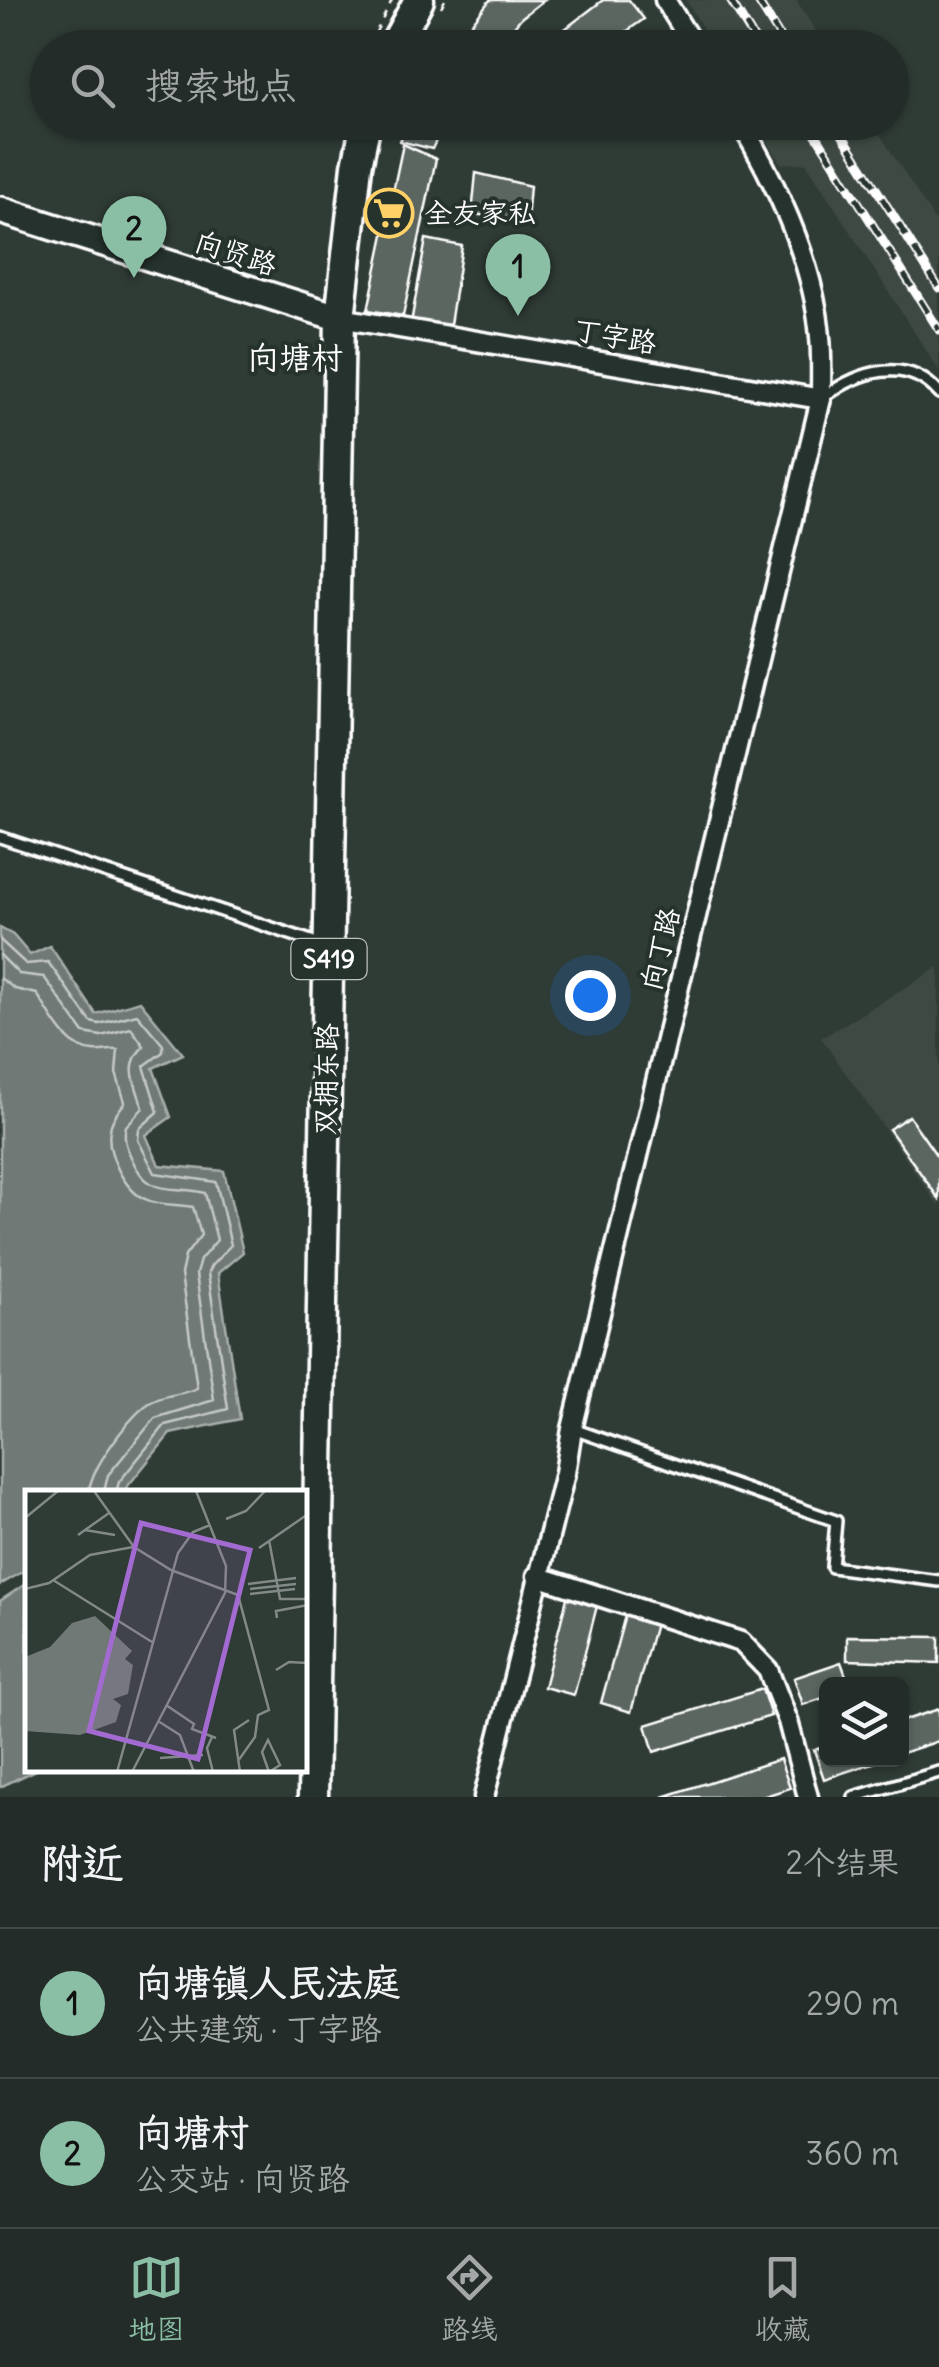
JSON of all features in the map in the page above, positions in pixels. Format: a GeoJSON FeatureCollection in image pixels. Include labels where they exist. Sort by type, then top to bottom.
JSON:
{"type":"FeatureCollection","features":[{"type":"Feature","properties":{"kind":"main road"},"geometry":{"type":"LineString","coordinates":[[403,30],[420,0]]}},
{"type":"Feature","properties":{"kind":"main road","name":"双拥东路"},"geometry":{"type":"LineString","coordinates":[[313,1797],[340,318],[362,140]]}},
{"type":"Feature","properties":{"kind":"street"},"geometry":{"type":"LineString","coordinates":[[665,0],[684,30]]}},
{"type":"Feature","properties":{"kind":"street","name":"向丁路"},"geometry":{"type":"LineString","coordinates":[[484,1797],[822,399],[820,334],[804,266],[774,180],[751,140]]}},
{"type":"Feature","properties":{"kind":"street","name":"向贤路"},"geometry":{"type":"LineString","coordinates":[[0,210],[340,318]]}},
{"type":"Feature","properties":{"kind":"street","name":"丁字路"},"geometry":{"type":"LineString","coordinates":[[340,318],[822,399]]}},
{"type":"Feature","properties":{"kind":"street"},"geometry":{"type":"LineString","coordinates":[[537,1576],[742,1642],[768,1670],[788,1721],[808,1797]]}},
{"type":"Feature","properties":{"kind":"lane"},"geometry":{"type":"LineString","coordinates":[[822,399],[846,381],[890,369],[907,373],[939,393]]}},
{"type":"Feature","properties":{"kind":"lane"},"geometry":{"type":"LineString","coordinates":[[0,837],[329,947]]}},
{"type":"Feature","properties":{"kind":"lane"},"geometry":{"type":"LineString","coordinates":[[572,1429],[836,1521],[832,1567],[939,1582]]}},
{"type":"Feature","properties":{"kind":"lane"},"geometry":{"type":"LineString","coordinates":[[854,1797],[939,1772]]}},
{"type":"Feature","properties":{"kind":"path"},"geometry":{"type":"LineString","coordinates":[[377,30],[392,0]]}},
{"type":"Feature","properties":{"kind":"shaded area"},"geometry":{"type":"Polygon","coordinates":[[[686,0],[796,0],[815,30],[704,30],[686,0]]]}},
{"type":"Feature","properties":{"kind":"shaded area"},"geometry":{"type":"Polygon","coordinates":[[[767,140],[884,140],[939,227],[939,371],[806,163],[781,164],[767,140]]]}},
{"type":"Feature","properties":{"kind":"shaded area"},"geometry":{"type":"Polygon","coordinates":[[[939,967],[939,1207],[821,1038],[939,967]]]}},
{"type":"Feature","properties":{"kind":"water"},"geometry":{"type":"Polygon","coordinates":[[[0,928],[13,935],[30,955],[50,946],[96,1014],[140,1001],[183,1054],[153,1068],[171,1117],[146,1135],[159,1165],[224,1171],[243,1252],[218,1273],[240,1419],[170,1434],[125,1490],[25,1490],[25,1570],[0,1585],[0,928]]]}},
{"type":"Feature","properties":{"kind":"water"},"geometry":{"type":"Polygon","coordinates":[[[25,1584],[25,1772],[32,1772],[0,1787],[0,1601],[25,1584]]]}},
{"type":"Feature","properties":{"kind":"building"},"geometry":{"type":"Polygon","coordinates":[[[490,0],[544,0],[511,30],[466,30],[490,0]]]}},
{"type":"Feature","properties":{"kind":"building"},"geometry":{"type":"Polygon","coordinates":[[[603,0],[629,0],[644,19],[628,30],[564,30],[603,0]]]}},
{"type":"Feature","properties":{"kind":"building"},"geometry":{"type":"Polygon","coordinates":[[[400,140],[436,140],[432,149],[400,140]]]}},
{"type":"Feature","properties":{"kind":"building"},"geometry":{"type":"Polygon","coordinates":[[[403,144],[436,159],[403,316],[368,310],[403,144]]]}},
{"type":"Feature","properties":{"kind":"building"},"geometry":{"type":"Polygon","coordinates":[[[476,173],[530,186],[527,221],[472,214],[476,173]]]}},
{"type":"Feature","properties":{"kind":"building"},"geometry":{"type":"Polygon","coordinates":[[[426,239],[462,246],[450,325],[411,323],[426,239]]]}},
{"type":"Feature","properties":{"kind":"building"},"geometry":{"type":"Polygon","coordinates":[[[909,1116],[939,1159],[939,1199],[889,1129],[909,1116]]]}},
{"type":"Feature","properties":{"kind":"building"},"geometry":{"type":"Polygon","coordinates":[[[568,1594],[598,1602],[574,1695],[544,1687],[568,1594]]]}},
{"type":"Feature","properties":{"kind":"building"},"geometry":{"type":"Polygon","coordinates":[[[626,1612],[656,1620],[631,1712],[601,1703],[626,1612]]]}},
{"type":"Feature","properties":{"kind":"building"},"geometry":{"type":"Polygon","coordinates":[[[847,1636],[939,1637],[939,1663],[847,1660],[847,1636]]]}},
{"type":"Feature","properties":{"kind":"building"},"geometry":{"type":"Polygon","coordinates":[[[841,1662],[846,1677],[819,1677],[819,1699],[803,1705],[794,1678],[841,1662]]]}},
{"type":"Feature","properties":{"kind":"building"},"geometry":{"type":"Polygon","coordinates":[[[762,1689],[771,1716],[654,1752],[646,1725],[762,1689]]]}},
{"type":"Feature","properties":{"kind":"building"},"geometry":{"type":"Polygon","coordinates":[[[939,1709],[939,1741],[909,1751],[909,1719],[939,1709]]]}},
{"type":"Feature","properties":{"kind":"building"},"geometry":{"type":"Polygon","coordinates":[[[780,1759],[790,1788],[762,1797],[663,1797],[780,1759]]]}},
{"type":"Feature","properties":{"kind":"building"},"geometry":{"type":"Polygon","coordinates":[[[820,1767],[861,1767],[824,1779],[820,1767]]]}},
{"type":"Feature","properties":{"kind":"railway"},"geometry":{"type":"LineString","coordinates":[[730,0],[749,30]]}},
{"type":"Feature","properties":{"kind":"railway"},"geometry":{"type":"LineString","coordinates":[[757,0],[776,30]]}},
{"type":"Feature","properties":{"kind":"railway"},"geometry":{"type":"LineString","coordinates":[[819,140],[939,330]]}},
{"type":"Feature","properties":{"kind":"railway"},"geometry":{"type":"LineString","coordinates":[[845,140],[939,288]]}},
{"type":"Feature","properties":{"kind":"place","name":"全友家私"},"geometry":{"type":"Point","coordinates":[389,213]}},
{"type":"Feature","properties":{"kind":"place","name":"向塘村"},"geometry":{"type":"Point","coordinates":[134,278]}},
{"type":"Feature","properties":{"kind":"place","name":"向塘镇人民法庭"},"geometry":{"type":"Point","coordinates":[518,316]}},
{"type":"Feature","properties":{"kind":"district","name":"向塘村"},"geometry":{"type":"Point","coordinates":[295,358]}}]}
